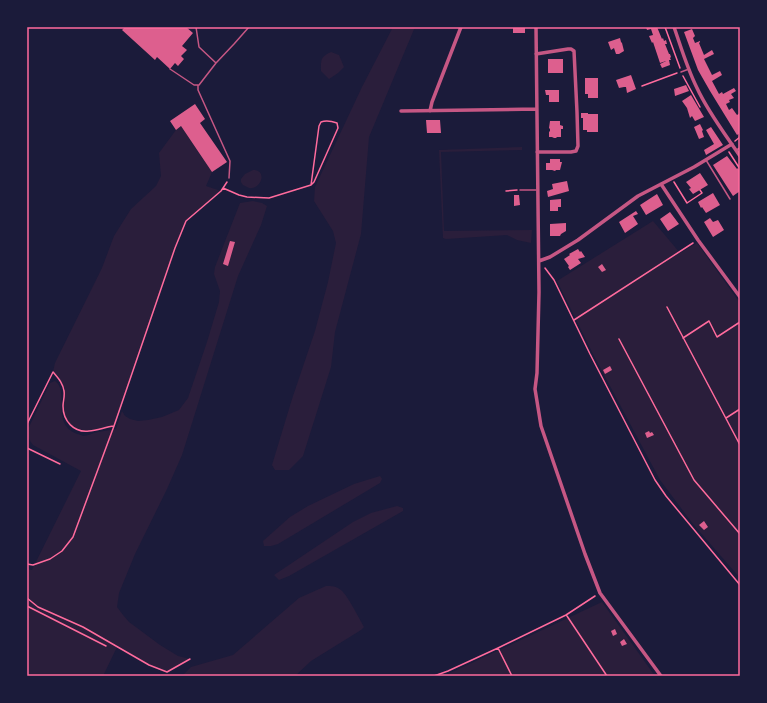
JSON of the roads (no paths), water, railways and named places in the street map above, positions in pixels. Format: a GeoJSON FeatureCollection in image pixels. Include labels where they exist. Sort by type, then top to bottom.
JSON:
{"type":"FeatureCollection","features":[{"type":"Feature","properties":{"kind":"street"},"geometry":{"type":"LineString","coordinates":[[430,111],[432,102],[461,27]]}},
{"type":"Feature","properties":{"kind":"street"},"geometry":{"type":"LineString","coordinates":[[536,27],[539,263],[538,342],[535,389],[541,426],[600,593],[661,676]]}},
{"type":"Feature","properties":{"kind":"street"},"geometry":{"type":"LineString","coordinates":[[674,27],[689,69],[704,102],[732,144],[738,149],[740,156]]}},
{"type":"Feature","properties":{"kind":"street"},"geometry":{"type":"LineString","coordinates":[[536,54],[568,49],[574,51],[578,146],[576,150],[571,152],[537,152]]}},
{"type":"Feature","properties":{"kind":"street"},"geometry":{"type":"LineString","coordinates":[[401,111],[537,109]]}},
{"type":"Feature","properties":{"kind":"street"},"geometry":{"type":"LineString","coordinates":[[539,263],[578,240],[631,201],[732,144]]}},
{"type":"Feature","properties":{"kind":"street"},"geometry":{"type":"LineString","coordinates":[[661,184],[698,240],[740,296]]}},
{"type":"Feature","properties":{"kind":"lane"},"geometry":{"type":"LineString","coordinates":[[196,27],[199,47],[216,63]]}},
{"type":"Feature","properties":{"kind":"lane"},"geometry":{"type":"LineString","coordinates":[[229,178],[230,161],[198,90],[198,85],[248,27]]}},
{"type":"Feature","properties":{"kind":"lane"},"geometry":{"type":"LineString","coordinates":[[170,69],[194,85],[198,85]]}},
{"type":"Feature","properties":{"kind":"lane"},"geometry":{"type":"LineString","coordinates":[[681,72],[689,69]]}},
{"type":"Feature","properties":{"kind":"lane"},"geometry":{"type":"LineString","coordinates":[[706,160],[730,199]]}},
{"type":"Feature","properties":{"kind":"lane"},"geometry":{"type":"LineString","coordinates":[[520,190],[538,190]]}}]}
